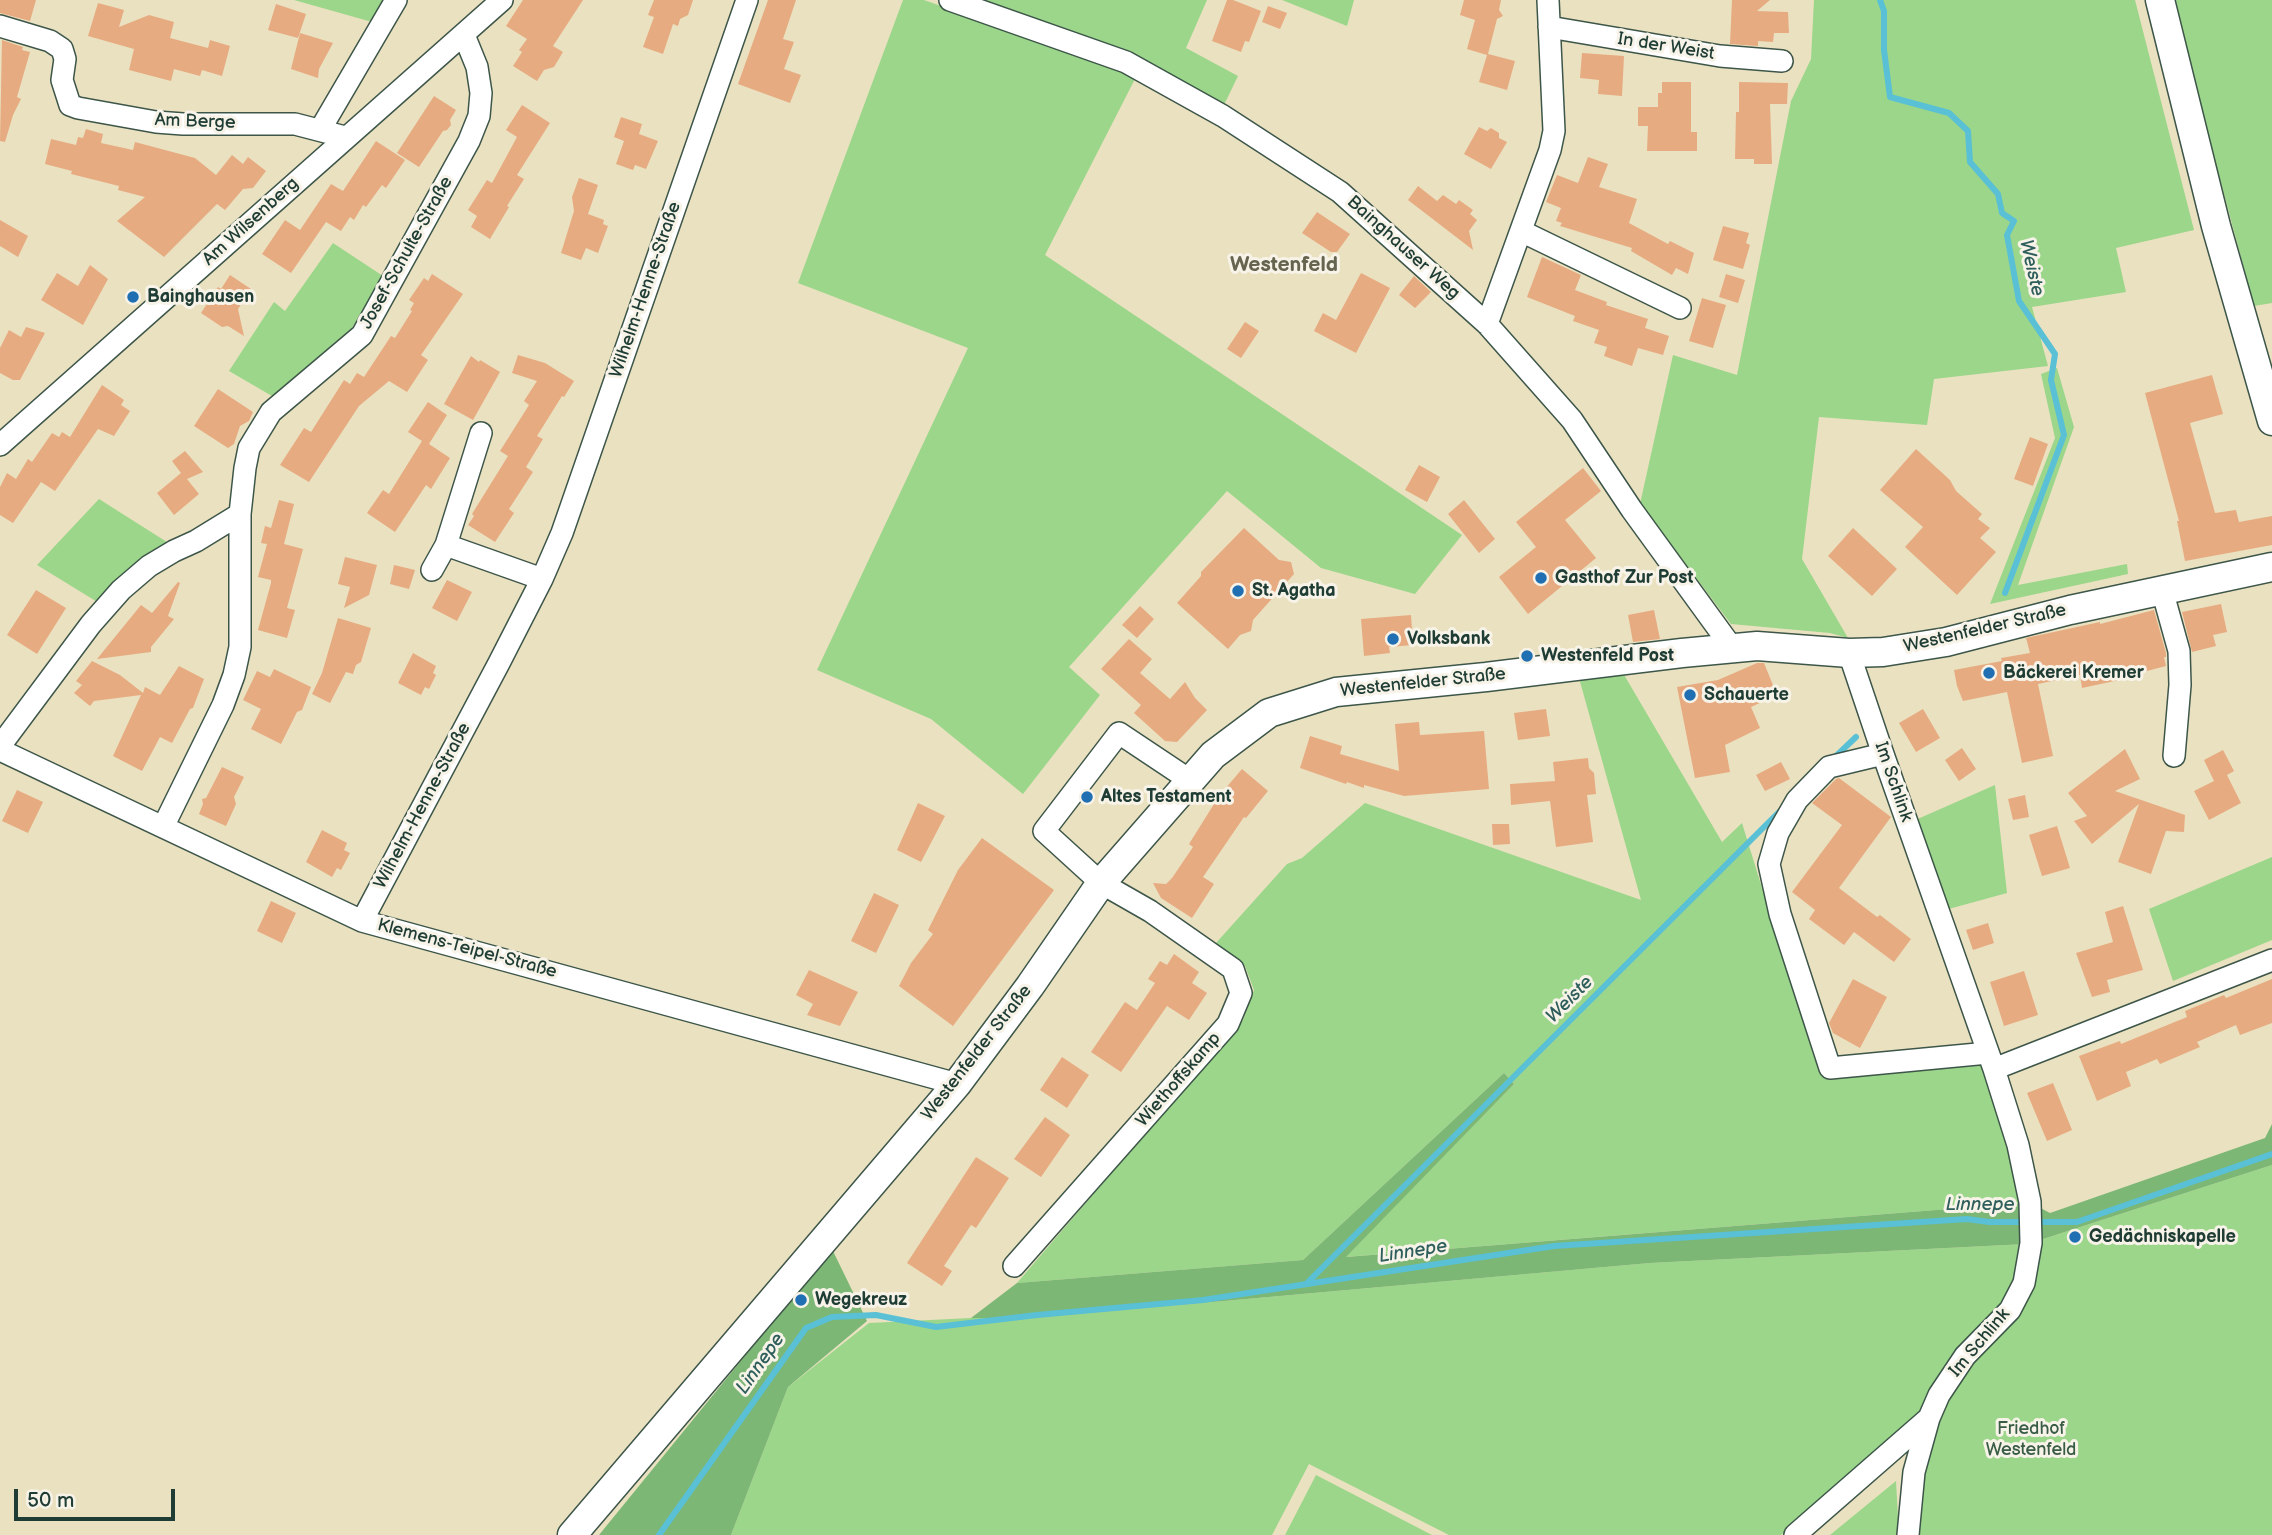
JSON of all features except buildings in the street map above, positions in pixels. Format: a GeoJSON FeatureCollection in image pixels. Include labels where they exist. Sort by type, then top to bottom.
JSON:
{"type":"FeatureCollection","features":[{"type":"Feature","properties":{"kind":"main road"},"geometry":{"type":"LineString","coordinates":[[2160,0],[2216,226],[2272,421]]}},
{"type":"Feature","properties":{"kind":"main road","name":"Westenfelder Straße"},"geometry":{"type":"LineString","coordinates":[[572,1535],[957,1084],[1030,986],[1101,883],[1213,755],[1269,713],[1336,692],[1682,653],[1779,647],[1849,653],[1883,652],[1945,642],[2070,610],[2272,567]]}},
{"type":"Feature","properties":{"kind":"street"},"geometry":{"type":"LineString","coordinates":[[320,130],[396,0]]}},
{"type":"Feature","properties":{"kind":"street","name":"Am Wilsenberg"},"geometry":{"type":"LineString","coordinates":[[0,445],[8,424],[164,300],[502,0]]}},
{"type":"Feature","properties":{"kind":"street","name":"Wilhelm-Henne-Straße"},"geometry":{"type":"LineString","coordinates":[[362,920],[453,753],[542,579],[562,533],[747,0]]}},
{"type":"Feature","properties":{"kind":"street","name":"Bainghauser Weg"},"geometry":{"type":"LineString","coordinates":[[950,0],[1126,62],[1223,116],[1340,192],[1487,324],[1573,420],[1628,503],[1733,649]]}},
{"type":"Feature","properties":{"kind":"street"},"geometry":{"type":"LineString","coordinates":[[1487,324],[1550,150],[1554,131],[1548,0]]}},
{"type":"Feature","properties":{"kind":"street","name":"Am Berge"},"geometry":{"type":"LineString","coordinates":[[0,26],[50,41],[62,49],[65,59],[62,80],[70,105],[78,108],[183,124],[278,122],[345,137]]}},
{"type":"Feature","properties":{"kind":"street","name":"In der Weist"},"geometry":{"type":"LineString","coordinates":[[1549,27],[1720,56],[1782,61]]}},
{"type":"Feature","properties":{"kind":"street","name":"Josef-Schulte-Straße"},"geometry":{"type":"LineString","coordinates":[[163,827],[223,705],[234,675],[240,647],[240,514],[249,448],[271,412],[362,335],[469,141],[479,116],[481,93],[477,67],[464,36]]}},
{"type":"Feature","properties":{"kind":"street"},"geometry":{"type":"LineString","coordinates":[[1521,232],[1680,308]]}},
{"type":"Feature","properties":{"kind":"street"},"geometry":{"type":"LineString","coordinates":[[432,570],[446,545],[481,433]]}},
{"type":"Feature","properties":{"kind":"street"},"geometry":{"type":"LineString","coordinates":[[0,748],[91,624],[121,590],[149,566],[240,514]]}},
{"type":"Feature","properties":{"kind":"street"},"geometry":{"type":"LineString","coordinates":[[446,545],[542,579]]}},
{"type":"Feature","properties":{"kind":"street"},"geometry":{"type":"LineString","coordinates":[[2162,590],[2179,651],[2180,685],[2174,756]]}},
{"type":"Feature","properties":{"kind":"street","name":"Im Schlink"},"geometry":{"type":"LineString","coordinates":[[1849,653],[1991,1061],[2018,1145],[2030,1202],[2031,1243],[2024,1283],[2010,1310],[1965,1356],[1950,1377],[1929,1418],[1914,1472],[1908,1535]]}},
{"type":"Feature","properties":{"kind":"street","name":"Wiethoffskamp"},"geometry":{"type":"LineString","coordinates":[[1014,1266],[1228,1024],[1241,993],[1233,969],[1150,911],[1101,883],[1044,831],[1119,733],[1191,781]]}},
{"type":"Feature","properties":{"kind":"street","name":"Klemens-Teipel-Straße"},"geometry":{"type":"LineString","coordinates":[[0,748],[362,920],[957,1084]]}},
{"type":"Feature","properties":{"kind":"street"},"geometry":{"type":"LineString","coordinates":[[1883,754],[1829,767],[1797,800],[1778,833],[1769,864],[1780,914],[1830,1068],[1991,1061],[2272,960]]}},
{"type":"Feature","properties":{"kind":"street"},"geometry":{"type":"LineString","coordinates":[[1796,1535],[1929,1418]]}},
{"type":"Feature","properties":{"kind":"green space"},"geometry":{"type":"Polygon","coordinates":[[[294,0],[383,0],[372,22],[294,0]]]}},
{"type":"Feature","properties":{"kind":"green space"},"geometry":{"type":"Polygon","coordinates":[[[903,0],[924,0],[1137,75],[1045,255],[1462,535],[1415,594],[1321,568],[1227,491],[1069,667],[1100,695],[1023,794],[931,719],[817,670],[968,348],[798,283],[903,0]]]}},
{"type":"Feature","properties":{"kind":"green space"},"geometry":{"type":"Polygon","coordinates":[[[981,0],[1207,0],[1186,48],[1238,76],[1224,105],[981,0]]]}},
{"type":"Feature","properties":{"kind":"green space"},"geometry":{"type":"Polygon","coordinates":[[[1282,0],[1354,0],[1347,26],[1282,0]]]}},
{"type":"Feature","properties":{"kind":"green space"},"geometry":{"type":"Polygon","coordinates":[[[1814,0],[2135,0],[2194,230],[2116,248],[2126,292],[2032,307],[2048,366],[1934,379],[1927,425],[1819,417],[1802,559],[1848,638],[1830,633],[1731,624],[1640,504],[1673,355],[1737,375],[1791,101],[1811,59],[1814,0]]]}},
{"type":"Feature","properties":{"kind":"green space"},"geometry":{"type":"Polygon","coordinates":[[[2172,0],[2272,0],[2272,303],[2254,306],[2172,0]]]}},
{"type":"Feature","properties":{"kind":"green space"},"geometry":{"type":"Polygon","coordinates":[[[333,243],[383,276],[352,328],[272,396],[229,371],[274,302],[285,311],[333,243]]]}},
{"type":"Feature","properties":{"kind":"green space"},"geometry":{"type":"Polygon","coordinates":[[[2057,368],[2074,427],[2018,585],[2127,564],[2128,574],[1990,604],[2055,438],[2041,374],[2057,368]]]}},
{"type":"Feature","properties":{"kind":"green space"},"geometry":{"type":"Polygon","coordinates":[[[99,499],[170,544],[99,603],[37,565],[99,499]]]}},
{"type":"Feature","properties":{"kind":"green space"},"geometry":{"type":"Polygon","coordinates":[[[1623,673],[1722,842],[1742,823],[1815,1060],[1826,1071],[1980,1057],[2024,1203],[1345,1257],[1514,1084],[1504,1073],[1303,1260],[1017,1283],[1243,1020],[1254,990],[1245,966],[1216,943],[1287,864],[1302,858],[1365,803],[1641,900],[1579,678],[1623,673]]]}},
{"type":"Feature","properties":{"kind":"green space"},"geometry":{"type":"Polygon","coordinates":[[[1995,785],[2007,893],[1945,910],[1913,821],[1995,785]]]}},
{"type":"Feature","properties":{"kind":"green space"},"geometry":{"type":"Polygon","coordinates":[[[2272,857],[2272,940],[2173,981],[2149,909],[2272,857]]]}},
{"type":"Feature","properties":{"kind":"green space"},"geometry":{"type":"Polygon","coordinates":[[[1504,1073],[1514,1084],[1346,1257],[2024,1203],[2026,1244],[1650,1263],[1033,1318],[971,1318],[1017,1283],[1303,1260],[1504,1073]]]}},
{"type":"Feature","properties":{"kind":"green space"},"geometry":{"type":"Polygon","coordinates":[[[2272,1124],[2272,1165],[2037,1241],[2035,1205],[2050,1213],[2265,1138],[2272,1124]]]}},
{"type":"Feature","properties":{"kind":"green space","name":"Friedhof Westenfeld"},"geometry":{"type":"Polygon","coordinates":[[[2272,1165],[2272,1535],[1914,1535],[1917,1483],[1948,1394],[1976,1355],[2037,1241],[2272,1165]]]}},
{"type":"Feature","properties":{"kind":"green space"},"geometry":{"type":"Polygon","coordinates":[[[2026,1244],[2019,1274],[2003,1303],[1929,1404],[1781,1535],[1449,1535],[1309,1464],[1272,1535],[731,1535],[788,1387],[869,1323],[1033,1318],[1650,1263],[2026,1244]]]}},
{"type":"Feature","properties":{"kind":"green space"},"geometry":{"type":"Polygon","coordinates":[[[832,1249],[867,1321],[788,1387],[731,1535],[599,1535],[832,1249]]]}},
{"type":"Feature","properties":{"kind":"green space"},"geometry":{"type":"Polygon","coordinates":[[[1316,1475],[1432,1535],[1285,1535],[1316,1475]]]}},
{"type":"Feature","properties":{"kind":"green space"},"geometry":{"type":"Polygon","coordinates":[[[1896,1481],[1899,1535],[1830,1535],[1896,1481]]]}},
{"type":"Feature","properties":{"kind":"waterway","name":"Weiste"},"geometry":{"type":"LineString","coordinates":[[1880,0],[1884,11],[1884,50],[1890,97],[1949,113],[1968,131],[1970,162],[1998,194],[2002,213],[2014,221],[2007,235],[2019,301],[2055,354],[2051,380],[2064,435],[2005,593]]}},
{"type":"Feature","properties":{"kind":"waterway","name":"Weiste"},"geometry":{"type":"LineString","coordinates":[[1834,758],[1856,737]]}},
{"type":"Feature","properties":{"kind":"waterway","name":"Weiste"},"geometry":{"type":"LineString","coordinates":[[1306,1284],[1784,807]]}},
{"type":"Feature","properties":{"kind":"waterway","name":"Linnepe"},"geometry":{"type":"LineString","coordinates":[[659,1535],[806,1328],[832,1317],[876,1315],[936,1327],[1203,1300],[1554,1246],[1967,1219],[1989,1222],[2077,1222],[2272,1154]]}},
{"type":"Feature","properties":{"kind":"place","name":"Bainghausen"},"geometry":{"type":"Point","coordinates":[133,297]}},
{"type":"Feature","properties":{"kind":"place","name":"Gasthof Zur Post"},"geometry":{"type":"Point","coordinates":[1541,578]}},
{"type":"Feature","properties":{"kind":"place","name":"St. Agatha"},"geometry":{"type":"Point","coordinates":[1238,591]}},
{"type":"Feature","properties":{"kind":"place","name":"Volksbank"},"geometry":{"type":"Point","coordinates":[1393,639]}},
{"type":"Feature","properties":{"kind":"place","name":"Westenfeld Post"},"geometry":{"type":"Point","coordinates":[1527,656]}},
{"type":"Feature","properties":{"kind":"place","name":"Bäckerei Kremer"},"geometry":{"type":"Point","coordinates":[1989,673]}},
{"type":"Feature","properties":{"kind":"place","name":"Schauerte"},"geometry":{"type":"Point","coordinates":[1690,695]}},
{"type":"Feature","properties":{"kind":"place","name":"Altes Testament"},"geometry":{"type":"Point","coordinates":[1087,797]}},
{"type":"Feature","properties":{"kind":"place","name":"Gedächniskapelle"},"geometry":{"type":"Point","coordinates":[2075,1237]}},
{"type":"Feature","properties":{"kind":"place","name":"Wegekreuz"},"geometry":{"type":"Point","coordinates":[801,1300]}},
{"type":"Feature","properties":{"kind":"district","name":"Westenfeld"},"geometry":{"type":"Point","coordinates":[1284,266]}}]}
